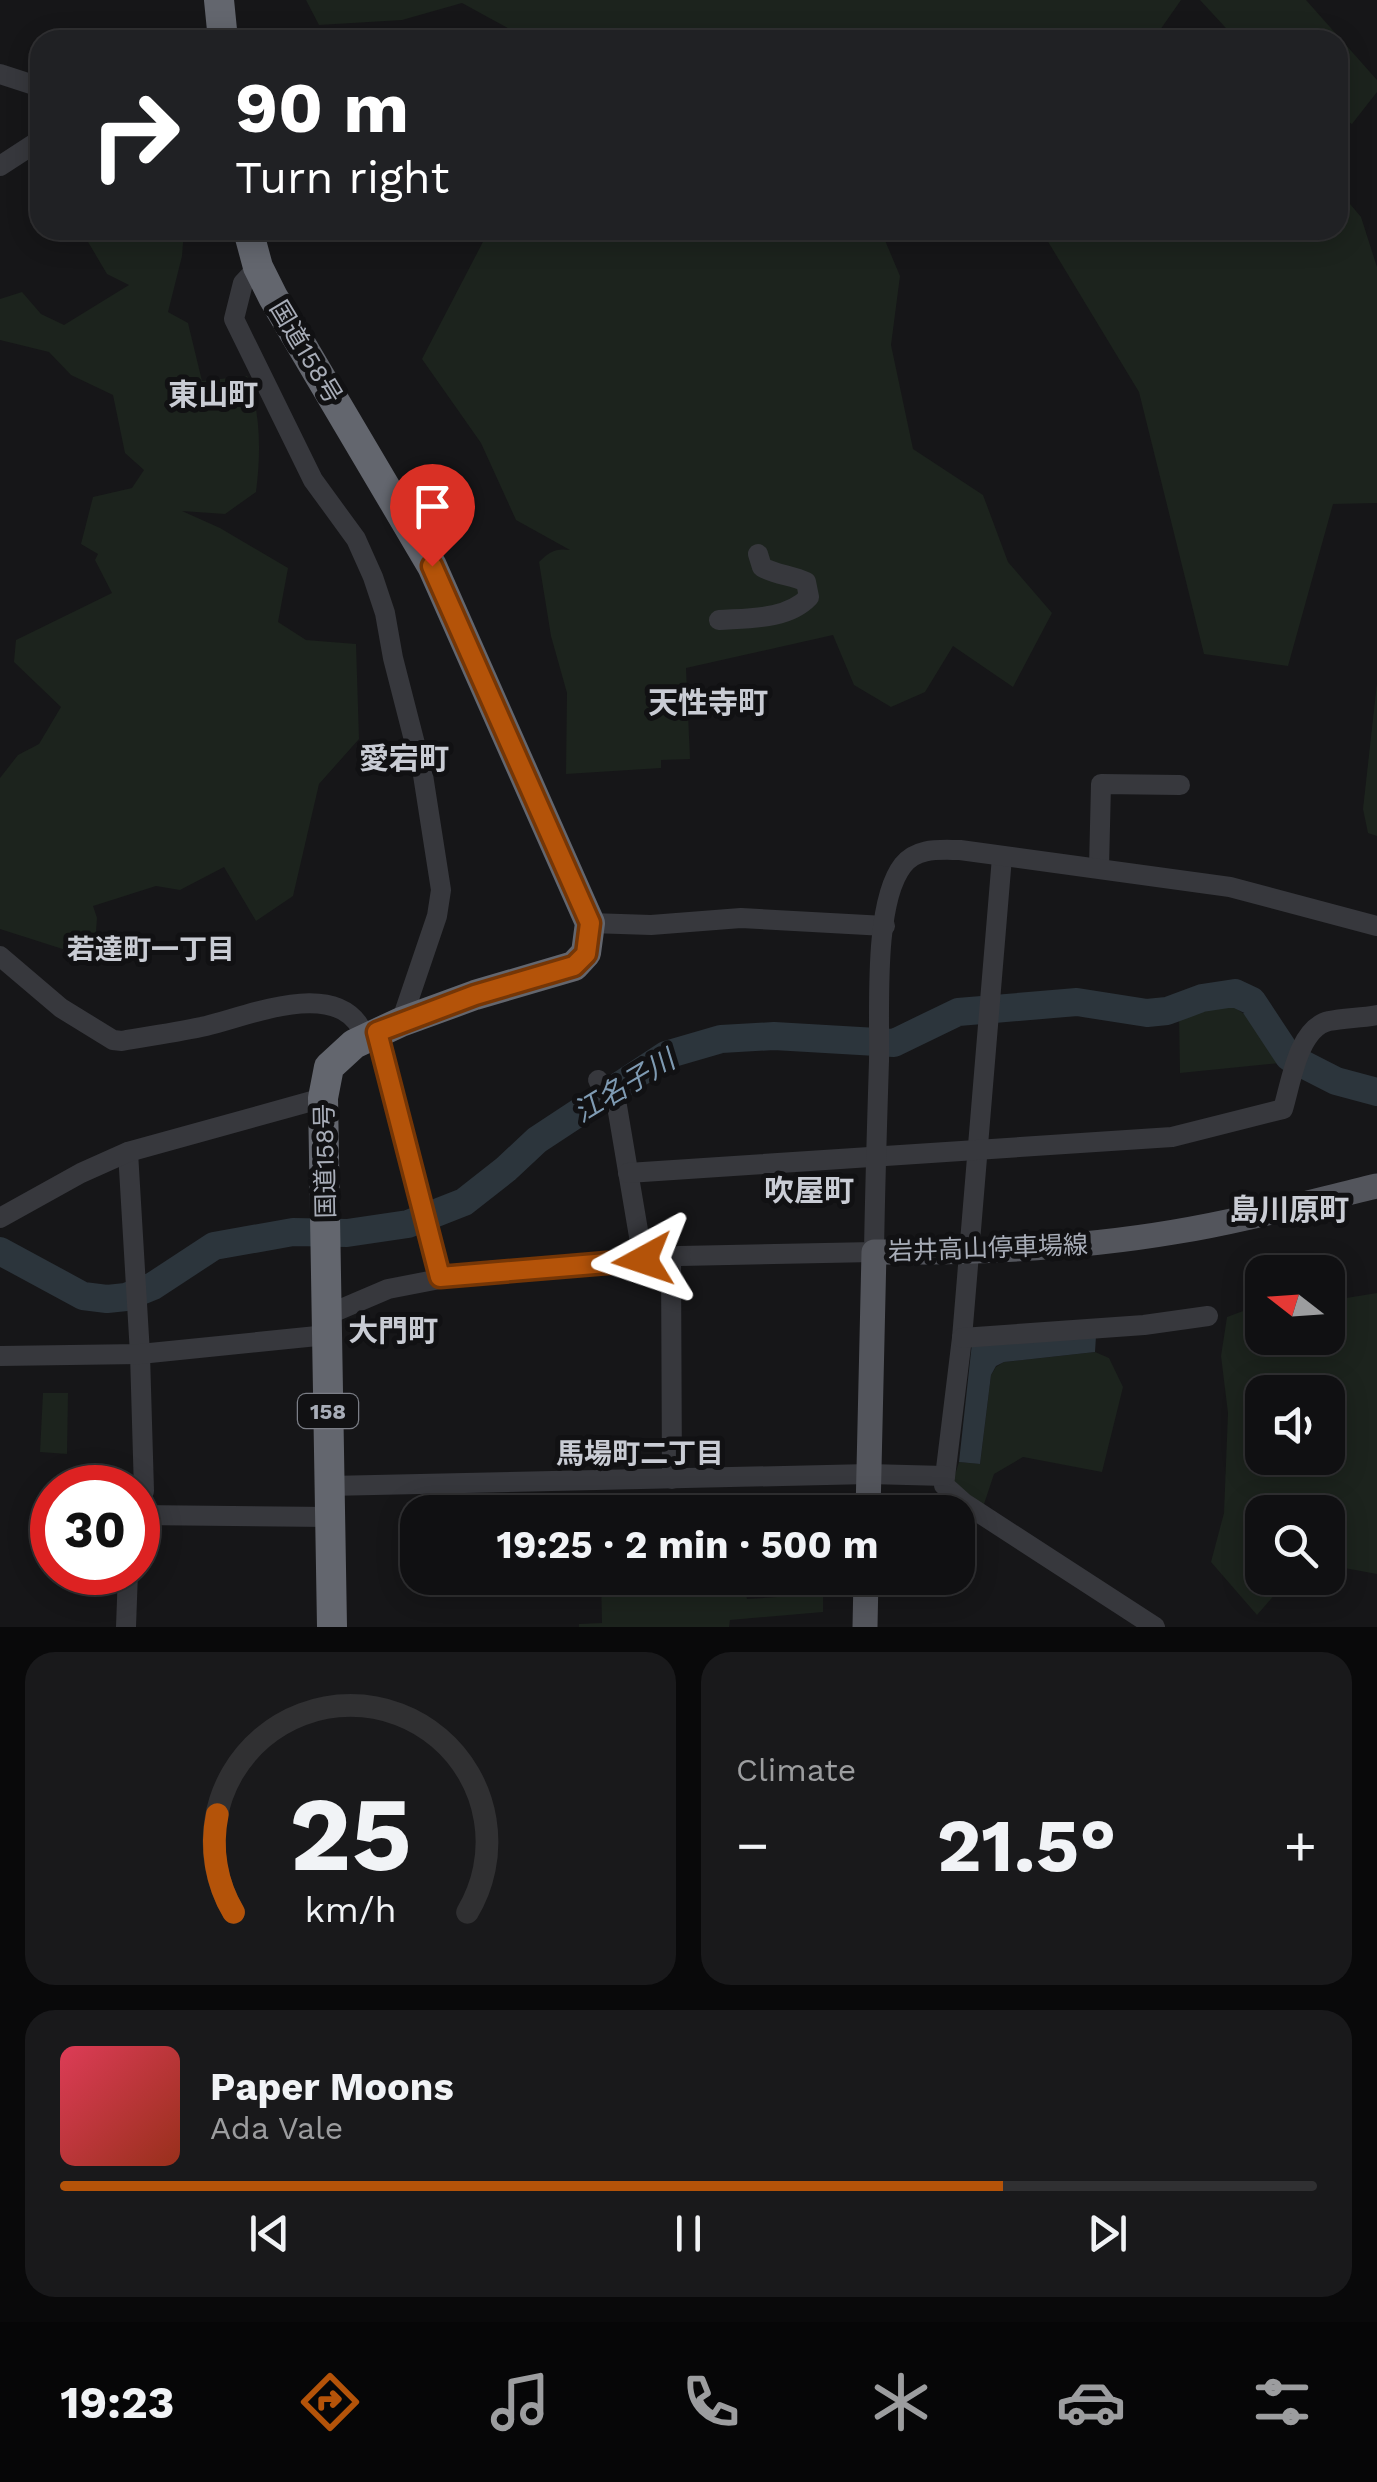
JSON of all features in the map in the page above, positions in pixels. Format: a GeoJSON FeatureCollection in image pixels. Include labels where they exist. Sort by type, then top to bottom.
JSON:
{"type":"FeatureCollection","features":[{"type":"Feature","properties":{"kind":"highway"},"geometry":{"type":"LineString","coordinates":[[219,0],[221,30]]}},
{"type":"Feature","properties":{"kind":"highway","name":"国道158号"},"geometry":{"type":"LineString","coordinates":[[251,240],[258,266],[283,314],[432,566],[590,923],[586,954],[574,966],[475,995],[381,1030],[329,1068],[324,1098],[332,1627]]}},
{"type":"Feature","properties":{"kind":"main road","name":"岩井高山停車場線"},"geometry":{"type":"LineString","coordinates":[[868,1495],[874,1252],[970,1253],[1070,1246],[1176,1232],[1377,1186]]}},
{"type":"Feature","properties":{"kind":"main road"},"geometry":{"type":"LineString","coordinates":[[864,1627],[865,1595]]}},
{"type":"Feature","properties":{"kind":"street"},"geometry":{"type":"LineString","coordinates":[[0,96],[9,77]]}},
{"type":"Feature","properties":{"kind":"street"},"geometry":{"type":"LineString","coordinates":[[0,166],[30,146]]}},
{"type":"Feature","properties":{"kind":"street"},"geometry":{"type":"LineString","coordinates":[[258,266],[243,283],[234,320],[313,480],[356,539],[373,576],[424,775],[441,890],[437,916],[381,1030],[440,1277]]}},
{"type":"Feature","properties":{"kind":"street"},"geometry":{"type":"LineString","coordinates":[[719,620],[764,617],[800,606],[809,597],[806,582],[776,575],[762,566],[758,554]]}},
{"type":"Feature","properties":{"kind":"street"},"geometry":{"type":"LineString","coordinates":[[1098,868],[1100,784],[1180,785]]}},
{"type":"Feature","properties":{"kind":"street"},"geometry":{"type":"LineString","coordinates":[[0,1356],[140,1354],[327,1325],[388,1289],[440,1277],[671,1260],[680,1256],[874,1252],[880,952],[893,885],[902,866],[912,856],[927,850],[960,850],[1230,887],[1377,926]]}},
{"type":"Feature","properties":{"kind":"street"},"geometry":{"type":"LineString","coordinates":[[1002,857],[970,1253],[944,1484],[964,1502],[1155,1627]]}},
{"type":"Feature","properties":{"kind":"street"},"geometry":{"type":"LineString","coordinates":[[590,923],[650,925],[741,918],[884,926]]}},
{"type":"Feature","properties":{"kind":"street"},"geometry":{"type":"LineString","coordinates":[[0,956],[80,1022],[113,1040],[201,1027],[310,1002],[329,1005],[381,1030]]}},
{"type":"Feature","properties":{"kind":"street"},"geometry":{"type":"LineString","coordinates":[[628,1173],[1172,1137],[1282,1109],[1302,1051],[1315,1027],[1328,1021],[1377,1015]]}},
{"type":"Feature","properties":{"kind":"street"},"geometry":{"type":"LineString","coordinates":[[606,1089],[628,1173],[643,1260]]}},
{"type":"Feature","properties":{"kind":"street"},"geometry":{"type":"LineString","coordinates":[[0,1218],[82,1172],[128,1152],[324,1098]]}},
{"type":"Feature","properties":{"kind":"street"},"geometry":{"type":"LineString","coordinates":[[128,1152],[143,1465]]}},
{"type":"Feature","properties":{"kind":"street"},"geometry":{"type":"LineString","coordinates":[[671,1260],[672,1478]]}},
{"type":"Feature","properties":{"kind":"street"},"geometry":{"type":"LineString","coordinates":[[962,1338],[1144,1326],[1208,1316]]}},
{"type":"Feature","properties":{"kind":"street"},"geometry":{"type":"LineString","coordinates":[[328,1486],[869,1474],[945,1476]]}},
{"type":"Feature","properties":{"kind":"street"},"geometry":{"type":"LineString","coordinates":[[160,1515],[329,1518]]}},
{"type":"Feature","properties":{"kind":"street"},"geometry":{"type":"LineString","coordinates":[[126,1627],[127,1595]]}},
{"type":"Feature","properties":{"kind":"shaded area"},"geometry":{"type":"Polygon","coordinates":[[[306,0],[1181,0],[1160,30],[511,30],[462,3],[402,20],[319,25],[306,0]]]}},
{"type":"Feature","properties":{"kind":"shaded area"},"geometry":{"type":"Polygon","coordinates":[[[1200,0],[1306,0],[1333,30],[1228,30],[1200,0]]]}},
{"type":"Feature","properties":{"kind":"shaded area"},"geometry":{"type":"Polygon","coordinates":[[[1348,47],[1377,80],[1377,92],[1352,124],[1348,122],[1348,47]]]}},
{"type":"Feature","properties":{"kind":"shaded area"},"geometry":{"type":"Polygon","coordinates":[[[1348,202],[1361,217],[1377,267],[1377,503],[1333,504],[1288,666],[1204,654],[1139,392],[1047,240],[1348,240],[1348,202]]]}},
{"type":"Feature","properties":{"kind":"shaded area"},"geometry":{"type":"Polygon","coordinates":[[[87,240],[183,240],[168,312],[188,323],[202,381],[247,376],[255,404],[259,448],[256,492],[225,514],[182,511],[220,528],[288,568],[278,622],[306,640],[356,644],[359,739],[319,784],[293,896],[256,921],[224,867],[180,890],[156,886],[93,906],[97,918],[95,945],[72,952],[0,929],[0,778],[18,755],[39,744],[61,707],[14,662],[16,640],[112,593],[95,560],[98,554],[81,544],[93,497],[132,488],[144,470],[125,453],[113,395],[71,375],[49,352],[0,340],[0,299],[22,292],[41,314],[64,325],[129,285],[107,274],[87,240]]]}},
{"type":"Feature","properties":{"kind":"shaded area"},"geometry":{"type":"Polygon","coordinates":[[[484,240],[885,240],[900,276],[891,345],[913,449],[983,495],[1008,562],[1052,613],[1013,687],[953,646],[925,692],[891,707],[854,685],[833,635],[686,668],[690,759],[661,760],[661,768],[566,774],[567,693],[551,636],[539,562],[553,551],[570,550],[516,520],[481,443],[422,359],[484,240]]]}},
{"type":"Feature","properties":{"kind":"shaded area"},"geometry":{"type":"Polygon","coordinates":[[[1377,683],[1377,836],[1368,833],[1363,809],[1377,683]]]}},
{"type":"Feature","properties":{"kind":"shaded area"},"geometry":{"type":"Polygon","coordinates":[[[1215,1003],[1246,1016],[1280,1063],[1180,1073],[1179,1016],[1215,1003]]]}},
{"type":"Feature","properties":{"kind":"shaded area"},"geometry":{"type":"Polygon","coordinates":[[[1377,1293],[1377,1574],[1345,1568],[1345,1495],[1245,1495],[1245,1595],[1274,1595],[1257,1615],[1211,1562],[1224,1513],[1228,1413],[1221,1356],[1227,1317],[1245,1310],[1245,1355],[1345,1355],[1345,1298],[1377,1293]]]}},
{"type":"Feature","properties":{"kind":"shaded area"},"geometry":{"type":"Polygon","coordinates":[[[1096,1336],[1095,1352],[996,1366],[991,1375],[980,1464],[959,1462],[972,1343],[1096,1336]]]}},
{"type":"Feature","properties":{"kind":"shaded area"},"geometry":{"type":"Polygon","coordinates":[[[1095,1352],[1109,1358],[1123,1387],[1102,1472],[1023,1457],[994,1474],[983,1507],[975,1495],[969,1495],[953,1481],[959,1462],[980,1464],[991,1375],[1004,1362],[1095,1352]]]}},
{"type":"Feature","properties":{"kind":"shaded area"},"geometry":{"type":"Polygon","coordinates":[[[43,1393],[68,1393],[67,1454],[40,1452],[43,1393]]]}},
{"type":"Feature","properties":{"kind":"shaded area"},"geometry":{"type":"Polygon","coordinates":[[[601,1595],[746,1595],[747,1599],[823,1595],[823,1612],[730,1620],[729,1627],[579,1627],[602,1623],[601,1595]]]}},
{"type":"Feature","properties":{"kind":"waterway","name":"江名子川"},"geometry":{"type":"LineString","coordinates":[[0,1251],[83,1296],[107,1299],[126,1297],[153,1286],[214,1246],[293,1232],[347,1233],[408,1224],[464,1202],[537,1140],[666,1055],[721,1039],[774,1036],[894,1043],[958,1012],[1077,1002],[1147,1013],[1235,993],[1252,1001],[1289,1057],[1336,1081],[1377,1092]]}},
{"type":"Feature","properties":{"kind":"district","name":"東山町"},"geometry":{"type":"Point","coordinates":[213,394]}},
{"type":"Feature","properties":{"kind":"district","name":"天性寺町"},"geometry":{"type":"Point","coordinates":[708,702]}},
{"type":"Feature","properties":{"kind":"district","name":"愛宕町"},"geometry":{"type":"Point","coordinates":[404,758]}},
{"type":"Feature","properties":{"kind":"district","name":"若達町一丁目"},"geometry":{"type":"Point","coordinates":[151,949]}},
{"type":"Feature","properties":{"kind":"district","name":"吹屋町"},"geometry":{"type":"Point","coordinates":[809,1190]}},
{"type":"Feature","properties":{"kind":"district","name":"島川原町"},"geometry":{"type":"Point","coordinates":[1289,1209]}},
{"type":"Feature","properties":{"kind":"district","name":"大門町"},"geometry":{"type":"Point","coordinates":[393,1330]}},
{"type":"Feature","properties":{"kind":"district","name":"馬場町二丁目"},"geometry":{"type":"Point","coordinates":[640,1453]}},
{"type":"Feature","properties":{"kind":"route"},"geometry":{"type":"LineString","coordinates":[[432,566],[590,923],[586,954],[574,966],[475,995],[377,1032],[440,1277],[643,1260]]}}]}
